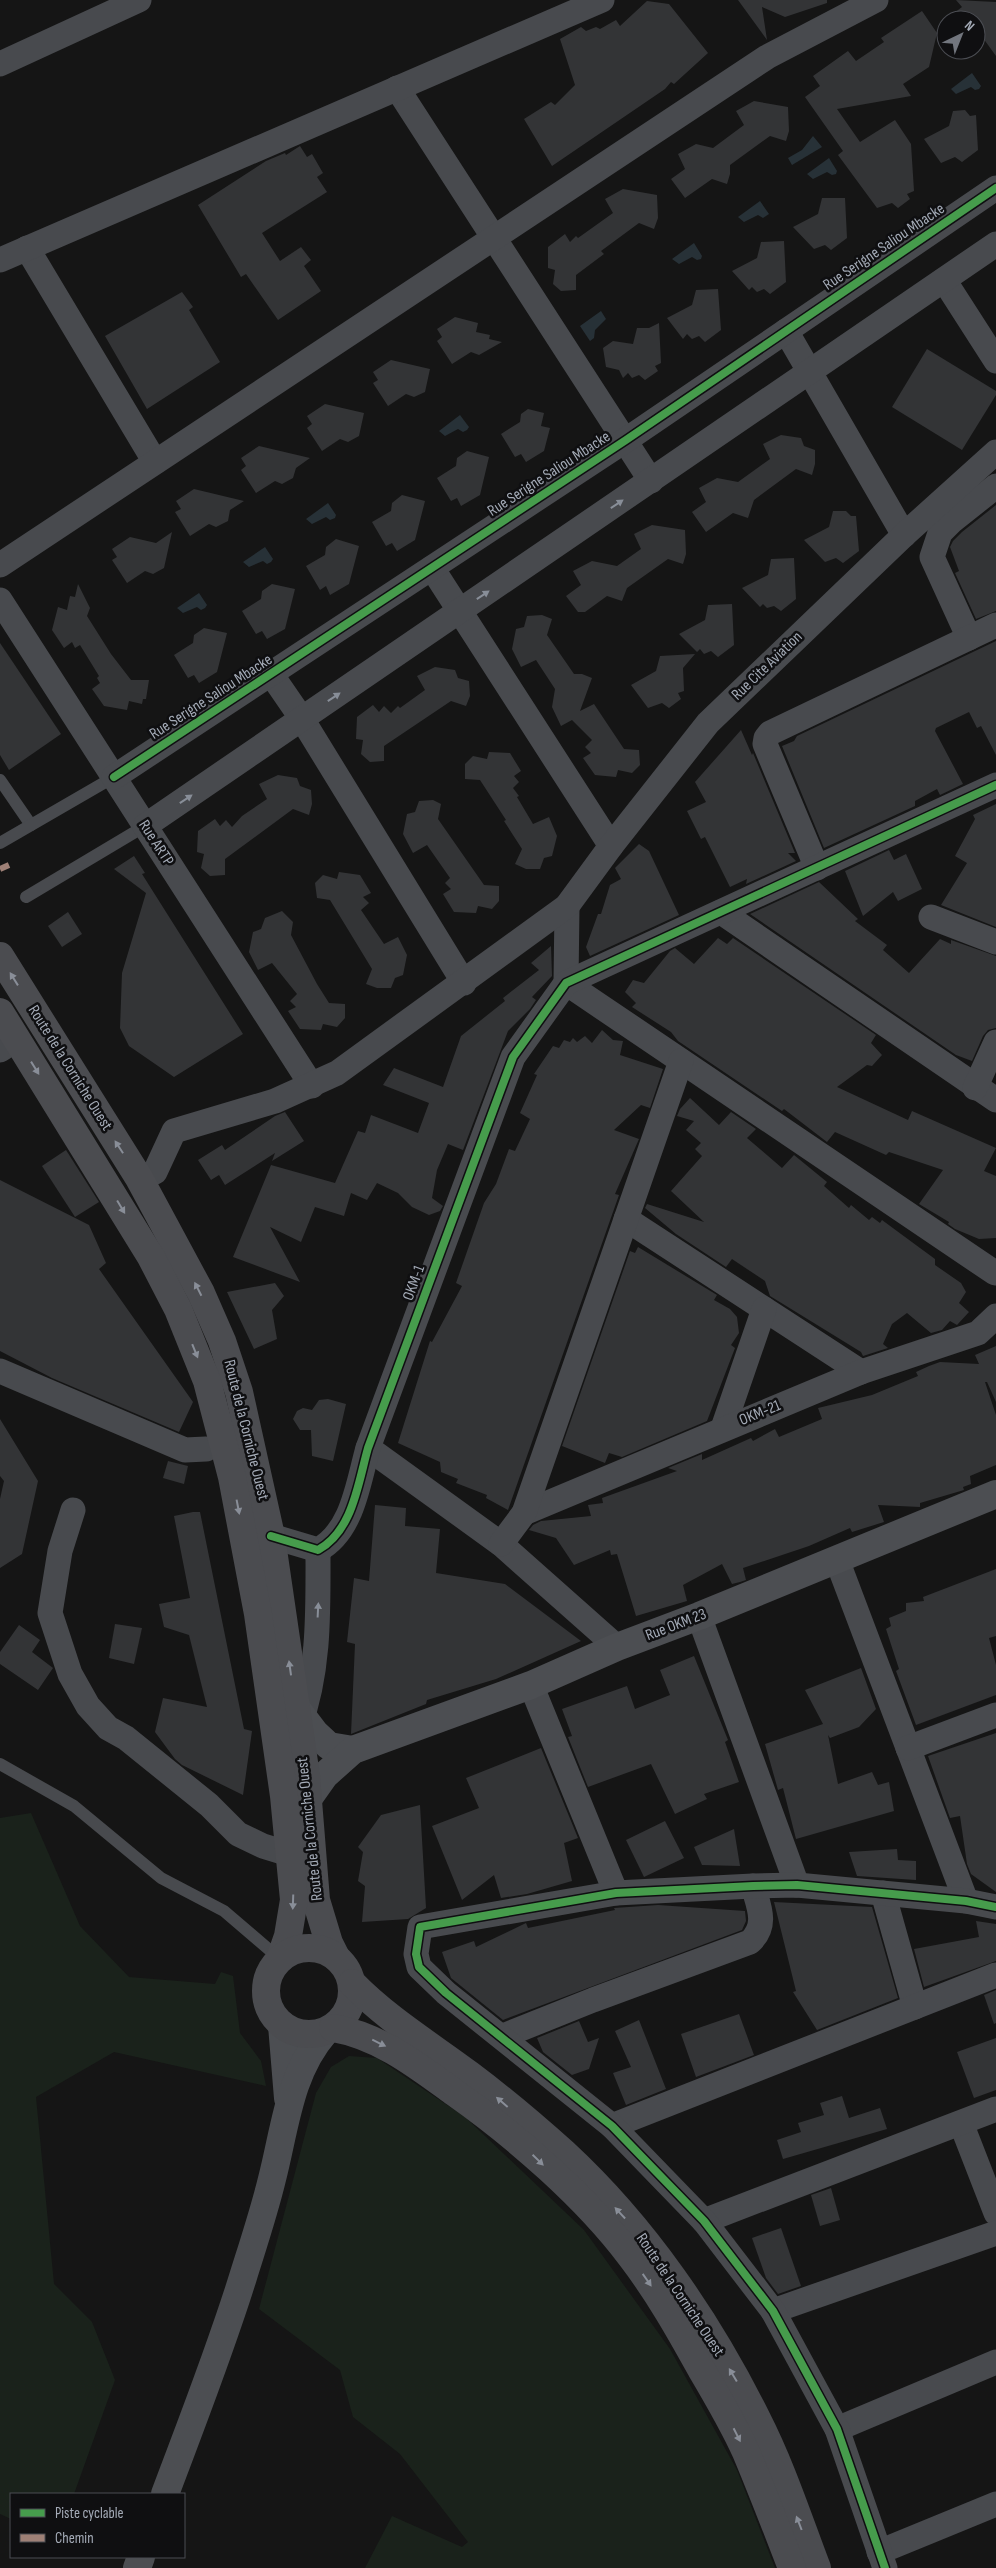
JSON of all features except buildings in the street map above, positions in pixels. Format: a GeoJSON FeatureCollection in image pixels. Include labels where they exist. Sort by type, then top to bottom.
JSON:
{"type":"FeatureCollection","features":[{"type":"Feature","properties":{"kind":"highway","name":"Route de la Corniche Ouest"},"geometry":{"type":"LineString","coordinates":[[0,956],[139,1178],[201,1293],[222,1341],[239,1392],[271,1536],[299,1717],[316,1900],[324,1929],[336,1957]]}},
{"type":"Feature","properties":{"kind":"highway","name":"Route de la Corniche Ouest"},"geometry":{"type":"LineString","coordinates":[[0,1012],[9,1045],[151,1258],[178,1309],[207,1381],[220,1424],[258,1614],[284,1796],[293,1877],[293,1913],[280,1959]]}},
{"type":"Feature","properties":{"kind":"highway"},"geometry":{"type":"LineString","coordinates":[[308,1948],[322,1950],[336,1957],[343,1964],[352,1983],[353,1996],[350,2008],[329,2030],[302,2034],[282,2024],[272,2014],[267,1999],[266,1984],[271,1970],[280,1959],[293,1950],[308,1948]]}},
{"type":"Feature","properties":{"kind":"highway","name":"Route de la Corniche Ouest"},"geometry":{"type":"LineString","coordinates":[[352,1983],[400,2025],[471,2076],[564,2153],[639,2233],[705,2328],[758,2419],[817,2568]]}},
{"type":"Feature","properties":{"kind":"highway","name":"Route de la Corniche Ouest"},"geometry":{"type":"LineString","coordinates":[[329,2030],[360,2035],[390,2049],[481,2111],[521,2144],[593,2212],[618,2241],[657,2294],[725,2411],[745,2451],[792,2568]]}},
{"type":"Feature","properties":{"kind":"street"},"geometry":{"type":"LineString","coordinates":[[0,64],[139,0]]}},
{"type":"Feature","properties":{"kind":"street"},"geometry":{"type":"LineString","coordinates":[[0,260],[602,0]]}},
{"type":"Feature","properties":{"kind":"street"},"geometry":{"type":"LineString","coordinates":[[0,565],[767,57],[876,0]]}},
{"type":"Feature","properties":{"kind":"street"},"geometry":{"type":"LineString","coordinates":[[397,88],[651,481]]}},
{"type":"Feature","properties":{"kind":"street","name":"Rue Serigne Saliou Mbacke"},"geometry":{"type":"LineString","coordinates":[[114,777],[626,440],[996,188]]}},
{"type":"Feature","properties":{"kind":"street"},"geometry":{"type":"LineString","coordinates":[[145,826],[996,244]]}},
{"type":"Feature","properties":{"kind":"street"},"geometry":{"type":"LineString","coordinates":[[27,248],[155,462]]}},
{"type":"Feature","properties":{"kind":"street"},"geometry":{"type":"LineString","coordinates":[[944,280],[996,361]]}},
{"type":"Feature","properties":{"kind":"street"},"geometry":{"type":"LineString","coordinates":[[786,331],[904,535]]}},
{"type":"Feature","properties":{"kind":"street","name":"Rue Cite Aviation"},"geometry":{"type":"LineString","coordinates":[[139,1178],[155,1172],[174,1131],[275,1101],[312,1086],[336,1073],[464,983],[567,906],[610,846],[708,723],[904,535],[996,452]]}},
{"type":"Feature","properties":{"kind":"street"},"geometry":{"type":"LineString","coordinates":[[970,638],[932,556],[940,534],[952,521],[996,486]]}},
{"type":"Feature","properties":{"kind":"street"},"geometry":{"type":"LineString","coordinates":[[432,568],[610,846]]}},
{"type":"Feature","properties":{"kind":"street","name":"Rue ARTP"},"geometry":{"type":"LineString","coordinates":[[0,600],[312,1086]]}},
{"type":"Feature","properties":{"kind":"street"},"geometry":{"type":"LineString","coordinates":[[817,868],[765,744],[766,738],[779,729],[996,625]]}},
{"type":"Feature","properties":{"kind":"street"},"geometry":{"type":"LineString","coordinates":[[271,674],[302,719],[464,983]]}},
{"type":"Feature","properties":{"kind":"street"},"geometry":{"type":"LineString","coordinates":[[566,983],[996,785]]}},
{"type":"Feature","properties":{"kind":"street"},"geometry":{"type":"LineString","coordinates":[[566,983],[567,906]]}},
{"type":"Feature","properties":{"kind":"street"},"geometry":{"type":"LineString","coordinates":[[721,912],[986,1094],[996,1042]]}},
{"type":"Feature","properties":{"kind":"street"},"geometry":{"type":"LineString","coordinates":[[931,917],[996,942]]}},
{"type":"Feature","properties":{"kind":"street"},"geometry":{"type":"LineString","coordinates":[[566,983],[996,1276]]}},
{"type":"Feature","properties":{"kind":"street","name":"OKM-1"},"geometry":{"type":"LineString","coordinates":[[318,1550],[329,1544],[338,1533],[350,1511],[368,1448],[513,1057],[566,983]]}},
{"type":"Feature","properties":{"kind":"street"},"geometry":{"type":"LineString","coordinates":[[501,1544],[524,1513],[681,1061]]}},
{"type":"Feature","properties":{"kind":"street"},"geometry":{"type":"LineString","coordinates":[[626,1219],[861,1372]]}},
{"type":"Feature","properties":{"kind":"street"},"geometry":{"type":"LineString","coordinates":[[723,1428],[764,1309]]}},
{"type":"Feature","properties":{"kind":"street","name":"OKM-21"},"geometry":{"type":"LineString","coordinates":[[524,1513],[699,1441],[723,1428],[861,1372],[978,1333],[996,1316]]}},
{"type":"Feature","properties":{"kind":"street"},"geometry":{"type":"LineString","coordinates":[[0,1371],[185,1450],[206,1449],[232,1477]]}},
{"type":"Feature","properties":{"kind":"street"},"geometry":{"type":"LineString","coordinates":[[206,1449],[217,1433],[220,1424]]}},
{"type":"Feature","properties":{"kind":"street"},"geometry":{"type":"LineString","coordinates":[[368,1448],[501,1544],[617,1647]]}},
{"type":"Feature","properties":{"kind":"street","name":"Rue OKM 23"},"geometry":{"type":"LineString","coordinates":[[353,1750],[531,1684],[617,1647],[699,1616],[996,1494]]}},
{"type":"Feature","properties":{"kind":"street"},"geometry":{"type":"LineString","coordinates":[[73,1510],[60,1550],[50,1613],[70,1674],[88,1706],[108,1728],[126,1738],[209,1805],[238,1834],[263,1846],[289,1854]]}},
{"type":"Feature","properties":{"kind":"street"},"geometry":{"type":"LineString","coordinates":[[271,1536],[318,1550],[316,1655],[309,1698],[299,1717],[329,1746],[353,1750]]}},
{"type":"Feature","properties":{"kind":"street"},"geometry":{"type":"LineString","coordinates":[[837,1560],[966,1901]]}},
{"type":"Feature","properties":{"kind":"street"},"geometry":{"type":"LineString","coordinates":[[699,1616],[797,1885]]}},
{"type":"Feature","properties":{"kind":"street"},"geometry":{"type":"LineString","coordinates":[[531,1684],[616,1893]]}},
{"type":"Feature","properties":{"kind":"street"},"geometry":{"type":"LineString","coordinates":[[908,1748],[996,1715]]}},
{"type":"Feature","properties":{"kind":"street"},"geometry":{"type":"LineString","coordinates":[[308,1799],[325,1775],[353,1750]]}},
{"type":"Feature","properties":{"kind":"street"},"geometry":{"type":"LineString","coordinates":[[996,1908],[966,1901],[797,1885],[616,1893],[420,1927],[416,1954],[419,1967],[446,1993],[503,2036],[612,2126],[704,2221],[773,2310],[837,2429],[882,2560],[996,2504]]}},
{"type":"Feature","properties":{"kind":"street"},"geometry":{"type":"LineString","coordinates":[[503,2036],[593,2000],[750,1942],[758,1934],[762,1915],[753,1886]]}},
{"type":"Feature","properties":{"kind":"street"},"geometry":{"type":"LineString","coordinates":[[884,1893],[915,2007]]}},
{"type":"Feature","properties":{"kind":"street"},"geometry":{"type":"LineString","coordinates":[[612,2126],[996,1975]]}},
{"type":"Feature","properties":{"kind":"street"},"geometry":{"type":"LineString","coordinates":[[282,2024],[288,2102]]}},
{"type":"Feature","properties":{"kind":"street"},"geometry":{"type":"LineString","coordinates":[[165,2493],[243,2279],[272,2179],[288,2102],[310,2053],[329,2030]]}},
{"type":"Feature","properties":{"kind":"street"},"geometry":{"type":"LineString","coordinates":[[704,2221],[996,2110]]}},
{"type":"Feature","properties":{"kind":"street"},"geometry":{"type":"LineString","coordinates":[[961,2123],[996,2214]]}},
{"type":"Feature","properties":{"kind":"street"},"geometry":{"type":"LineString","coordinates":[[773,2310],[996,2233]]}},
{"type":"Feature","properties":{"kind":"street"},"geometry":{"type":"LineString","coordinates":[[837,2429],[996,2362]]}},
{"type":"Feature","properties":{"kind":"lane"},"geometry":{"type":"LineString","coordinates":[[0,843],[114,777]]}},
{"type":"Feature","properties":{"kind":"lane"},"geometry":{"type":"LineString","coordinates":[[0,780],[32,825]]}},
{"type":"Feature","properties":{"kind":"lane"},"geometry":{"type":"LineString","coordinates":[[26,897],[145,826]]}},
{"type":"Feature","properties":{"kind":"lane"},"geometry":{"type":"LineString","coordinates":[[0,1764],[74,1806],[161,1878],[224,1911],[280,1959]]}},
{"type":"Feature","properties":{"kind":"shaded area"},"geometry":{"type":"Polygon","coordinates":[[[972,73],[981,86],[979,89],[975,90],[971,87],[956,94],[951,89],[972,73]]]}},
{"type":"Feature","properties":{"kind":"shaded area"},"geometry":{"type":"Polygon","coordinates":[[[813,136],[822,147],[792,165],[788,158],[802,150],[813,136]]]}},
{"type":"Feature","properties":{"kind":"shaded area"},"geometry":{"type":"Polygon","coordinates":[[[829,158],[837,171],[836,174],[832,175],[827,172],[813,179],[807,174],[829,158]]]}},
{"type":"Feature","properties":{"kind":"shaded area"},"geometry":{"type":"Polygon","coordinates":[[[760,201],[769,214],[763,218],[758,215],[744,222],[738,217],[760,201]]]}},
{"type":"Feature","properties":{"kind":"shaded area"},"geometry":{"type":"Polygon","coordinates":[[[694,243],[702,256],[701,259],[697,260],[692,257],[679,264],[672,259],[694,243]]]}},
{"type":"Feature","properties":{"kind":"shaded area"},"geometry":{"type":"Polygon","coordinates":[[[601,311],[606,319],[595,330],[594,338],[590,341],[580,326],[601,311]]]}},
{"type":"Feature","properties":{"kind":"shaded area"},"geometry":{"type":"Polygon","coordinates":[[[460,415],[469,427],[467,430],[463,432],[458,429],[445,436],[439,431],[460,415]]]}},
{"type":"Feature","properties":{"kind":"shaded area"},"geometry":{"type":"Polygon","coordinates":[[[328,503],[336,515],[335,518],[330,520],[326,517],[312,524],[306,519],[328,503]]]}},
{"type":"Feature","properties":{"kind":"shaded area"},"geometry":{"type":"Polygon","coordinates":[[[265,547],[273,559],[271,562],[267,564],[263,561],[249,567],[243,562],[265,547]]]}},
{"type":"Feature","properties":{"kind":"shaded area"},"geometry":{"type":"Polygon","coordinates":[[[199,593],[207,605],[205,608],[201,610],[197,607],[183,613],[177,608],[199,593]]]}},
{"type":"Feature","properties":{"kind":"shaded area"},"geometry":{"type":"Polygon","coordinates":[[[31,1813],[80,1926],[129,1977],[215,1984],[221,1972],[233,1976],[240,2033],[261,2061],[266,2086],[114,2052],[36,2097],[54,2284],[92,2322],[115,2380],[74,2493],[10,2493],[10,2519],[0,2514],[0,1818],[31,1813]]]}},
{"type":"Feature","properties":{"kind":"shaded area"},"geometry":{"type":"Polygon","coordinates":[[[349,2056],[377,2058],[465,2117],[584,2230],[670,2349],[737,2470],[775,2568],[365,2568],[392,2516],[462,2547],[468,2542],[400,2454],[353,2417],[340,2370],[259,2309],[316,2093],[331,2067],[349,2056]]]}},
{"type":"Feature","properties":{"kind":"marked path"},"geometry":{"type":"LineString","coordinates":[[0,869],[9,865]]}},
{"type":"Feature","properties":{"kind":"cycle path"},"geometry":{"type":"LineString","coordinates":[[114,777],[626,440],[996,188]]}},
{"type":"Feature","properties":{"kind":"cycle path"},"geometry":{"type":"LineString","coordinates":[[271,1536],[318,1550],[330,1542],[347,1519],[357,1491],[368,1448],[513,1057],[566,983],[996,785]]}},
{"type":"Feature","properties":{"kind":"cycle path"},"geometry":{"type":"LineString","coordinates":[[885,2568],[837,2429],[773,2311],[704,2221],[612,2126],[446,1993],[419,1967],[416,1954],[420,1927],[616,1893],[753,1886],[797,1885],[966,1901],[996,1907]]}}]}
